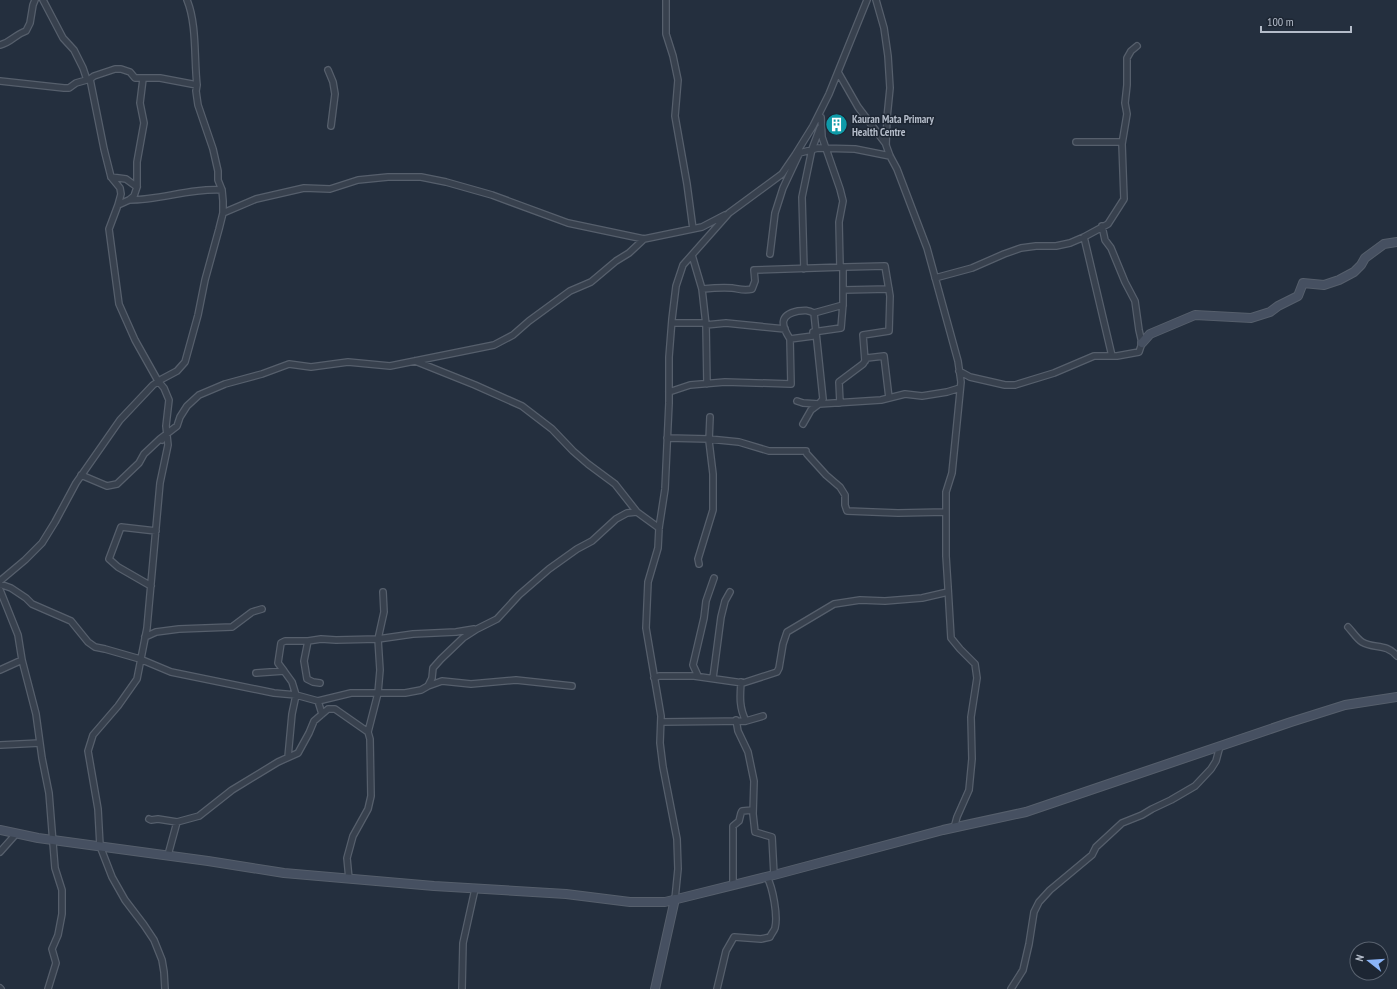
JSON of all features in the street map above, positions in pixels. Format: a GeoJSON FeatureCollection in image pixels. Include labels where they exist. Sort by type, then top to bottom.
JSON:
{"type":"FeatureCollection","features":[{"type":"Feature","properties":{"kind":"street"},"geometry":{"type":"LineString","coordinates":[[0,45],[6,43],[26,30],[30,23],[35,0]]}},
{"type":"Feature","properties":{"kind":"street"},"geometry":{"type":"LineString","coordinates":[[43,0],[63,38],[74,50],[90,79],[111,177],[120,188],[121,194],[109,229],[120,304],[135,340],[158,382],[164,388],[169,400],[166,426],[168,445],[160,483],[151,586],[145,637],[137,679],[118,706],[92,735],[88,751],[98,809],[100,846],[112,877],[122,895],[154,940],[162,960],[165,989]]}},
{"type":"Feature","properties":{"kind":"street"},"geometry":{"type":"LineString","coordinates":[[187,0],[192,20],[195,44],[196,91],[198,105],[213,149],[218,171],[218,180],[222,190],[222,213],[185,362],[177,371],[158,382],[120,420],[82,475],[42,543],[0,583],[16,592],[32,604],[70,621],[88,642],[95,647],[140,659],[171,672],[274,693],[296,695],[318,701],[351,693],[405,693],[421,690],[442,681],[471,684],[516,680],[572,686]]}},
{"type":"Feature","properties":{"kind":"street"},"geometry":{"type":"LineString","coordinates":[[666,0],[666,34],[673,56],[678,80],[675,116],[693,229]]}},
{"type":"Feature","properties":{"kind":"street"},"geometry":{"type":"LineString","coordinates":[[770,254],[774,213],[783,188],[797,154],[829,94],[868,0]]}},
{"type":"Feature","properties":{"kind":"street"},"geometry":{"type":"LineString","coordinates":[[876,0],[884,28],[888,56],[890,88],[886,145]]}},
{"type":"Feature","properties":{"kind":"street"},"geometry":{"type":"LineString","coordinates":[[935,278],[972,268],[1021,248],[1056,246],[1084,237],[1108,224],[1124,199],[1122,142],[1127,114],[1125,103],[1127,58],[1131,51],[1137,46]]}},
{"type":"Feature","properties":{"kind":"street"},"geometry":{"type":"LineString","coordinates":[[0,81],[69,88],[76,83],[115,69],[121,69],[130,72],[135,78],[160,78],[197,85]]}},
{"type":"Feature","properties":{"kind":"street"},"geometry":{"type":"LineString","coordinates":[[328,70],[333,82],[335,94],[332,126]]}},
{"type":"Feature","properties":{"kind":"street"},"geometry":{"type":"LineString","coordinates":[[838,72],[858,107],[886,145],[890,156],[898,169],[927,248],[958,361],[960,388],[952,473],[946,492],[946,556],[948,592],[952,638],[960,649],[975,664],[977,678],[971,717],[972,759],[969,790],[957,816],[954,828]]}},
{"type":"Feature","properties":{"kind":"street"},"geometry":{"type":"LineString","coordinates":[[118,205],[129,200],[136,193],[137,162],[144,123],[140,103],[143,79]]}},
{"type":"Feature","properties":{"kind":"street"},"geometry":{"type":"LineString","coordinates":[[815,332],[841,328],[843,305],[843,269],[839,222],[843,201],[822,137],[821,117],[818,116]]}},
{"type":"Feature","properties":{"kind":"street"},"geometry":{"type":"LineString","coordinates":[[804,269],[802,197],[812,149],[822,124]]}},
{"type":"Feature","properties":{"kind":"street"},"geometry":{"type":"LineString","coordinates":[[1076,142],[1122,142]]}},
{"type":"Feature","properties":{"kind":"street"},"geometry":{"type":"LineString","coordinates":[[222,213],[256,199],[304,188],[330,189],[358,180],[388,177],[421,177],[446,182],[492,195],[568,223],[644,239],[702,227],[730,213],[782,174],[797,154],[812,149],[825,148],[855,149],[890,156]]}},
{"type":"Feature","properties":{"kind":"street"},"geometry":{"type":"LineString","coordinates":[[111,177],[126,179],[134,183],[137,187]]}},
{"type":"Feature","properties":{"kind":"street"},"geometry":{"type":"LineString","coordinates":[[129,200],[152,199],[195,190],[222,190]]}},
{"type":"Feature","properties":{"kind":"street"},"geometry":{"type":"LineString","coordinates":[[655,989],[675,899],[678,869],[677,839],[663,767],[660,742],[661,722],[646,628],[648,582],[658,548],[659,528],[665,489],[669,357],[672,322],[676,286],[683,265],[730,213]]}},
{"type":"Feature","properties":{"kind":"street"},"geometry":{"type":"LineString","coordinates":[[1102,226],[1104,240],[1111,248],[1125,282],[1135,300],[1142,343]]}},
{"type":"Feature","properties":{"kind":"street"},"geometry":{"type":"LineString","coordinates":[[1084,237],[1112,356]]}},
{"type":"Feature","properties":{"kind":"street"},"geometry":{"type":"LineString","coordinates":[[82,475],[107,486],[117,484],[140,463],[144,454],[177,426],[180,417],[187,406],[199,396],[225,384],[262,374],[290,364],[311,367],[348,362],[390,366],[494,345],[513,335],[529,321],[570,291],[591,282],[644,239]]}},
{"type":"Feature","properties":{"kind":"street"},"geometry":{"type":"LineString","coordinates":[[959,371],[970,377],[1005,385],[1015,385],[1054,373],[1094,356],[1112,356],[1139,352],[1142,343],[1150,334],[1195,315],[1251,318],[1270,312],[1278,306],[1298,296],[1303,283],[1324,284],[1339,280],[1354,272],[1366,258],[1384,244],[1397,242]]}},
{"type":"Feature","properties":{"kind":"street"},"geometry":{"type":"LineString","coordinates":[[692,255],[702,289],[706,324],[707,384]]}},
{"type":"Feature","properties":{"kind":"street"},"geometry":{"type":"LineString","coordinates":[[702,289],[752,289],[755,282],[754,270],[885,266],[890,296],[889,332],[863,335],[865,361]]}},
{"type":"Feature","properties":{"kind":"street"},"geometry":{"type":"LineString","coordinates":[[843,290],[889,289]]}},
{"type":"Feature","properties":{"kind":"street"},"geometry":{"type":"LineString","coordinates":[[669,392],[690,385],[725,382],[791,384],[790,339],[783,325],[785,316],[808,310],[814,313],[843,305]]}},
{"type":"Feature","properties":{"kind":"street"},"geometry":{"type":"LineString","coordinates":[[803,424],[811,410],[820,404],[823,399],[814,313]]}},
{"type":"Feature","properties":{"kind":"street"},"geometry":{"type":"LineString","coordinates":[[672,322],[706,324],[726,323],[784,329]]}},
{"type":"Feature","properties":{"kind":"street"},"geometry":{"type":"LineString","coordinates":[[790,339],[813,336],[813,332],[815,332]]}},
{"type":"Feature","properties":{"kind":"street"},"geometry":{"type":"LineString","coordinates":[[840,403],[839,382],[863,364],[867,358],[884,356],[889,398]]}},
{"type":"Feature","properties":{"kind":"street"},"geometry":{"type":"LineString","coordinates":[[415,361],[475,384],[522,406],[552,429],[588,464],[615,484],[637,512],[659,528]]}},
{"type":"Feature","properties":{"kind":"street"},"geometry":{"type":"LineString","coordinates":[[797,401],[803,403],[820,404],[881,400],[905,394],[922,396],[947,392],[960,388]]}},
{"type":"Feature","properties":{"kind":"street"},"geometry":{"type":"LineString","coordinates":[[698,564],[698,559],[713,510],[713,474],[709,440],[710,417]]}},
{"type":"Feature","properties":{"kind":"street"},"geometry":{"type":"LineString","coordinates":[[667,438],[739,442],[769,451],[806,452],[826,475],[840,487],[844,495],[847,511],[898,513],[946,512]]}},
{"type":"Feature","properties":{"kind":"street"},"geometry":{"type":"LineString","coordinates":[[160,439],[168,445]]}},
{"type":"Feature","properties":{"kind":"street"},"geometry":{"type":"LineString","coordinates":[[428,686],[432,678],[433,668],[440,659],[463,638],[496,619],[519,595],[549,569],[577,549],[592,541],[616,519],[627,513],[637,512]]}},
{"type":"Feature","properties":{"kind":"street"},"geometry":{"type":"LineString","coordinates":[[151,586],[118,567],[109,559],[120,527],[156,531]]}},
{"type":"Feature","properties":{"kind":"street"},"geometry":{"type":"LineString","coordinates":[[698,676],[693,665],[704,618],[706,601],[714,578]]}},
{"type":"Feature","properties":{"kind":"street"},"geometry":{"type":"LineString","coordinates":[[0,590],[18,635],[22,660],[36,714],[49,793],[55,868],[62,890],[62,912],[58,935],[52,949],[56,963],[48,989]]}},
{"type":"Feature","properties":{"kind":"street"},"geometry":{"type":"LineString","coordinates":[[349,879],[347,858],[353,836],[368,809],[371,796],[370,739],[368,732],[378,693],[380,670],[378,639],[384,612],[383,592]]}},
{"type":"Feature","properties":{"kind":"street"},"geometry":{"type":"LineString","coordinates":[[713,678],[721,617],[725,601],[730,592]]}},
{"type":"Feature","properties":{"kind":"street"},"geometry":{"type":"LineString","coordinates":[[654,678],[659,676],[698,676],[744,683],[777,672],[779,668],[782,644],[788,632],[834,604],[860,600],[885,601],[922,598],[948,592]]}},
{"type":"Feature","properties":{"kind":"street"},"geometry":{"type":"LineString","coordinates":[[145,637],[156,632],[179,629],[232,627],[252,612],[262,609]]}},
{"type":"Feature","properties":{"kind":"street"},"geometry":{"type":"LineString","coordinates":[[1348,627],[1361,641],[1384,647],[1397,656]]}},
{"type":"Feature","properties":{"kind":"street"},"geometry":{"type":"LineString","coordinates":[[288,757],[296,695],[292,682],[278,663],[281,643],[285,641],[308,641],[321,639],[378,639],[413,634],[456,632],[477,629]]}},
{"type":"Feature","properties":{"kind":"street"},"geometry":{"type":"LineString","coordinates":[[308,641],[304,660],[307,679],[313,682],[320,682]]}},
{"type":"Feature","properties":{"kind":"street"},"geometry":{"type":"LineString","coordinates":[[0,670],[22,660]]}},
{"type":"Feature","properties":{"kind":"street"},"geometry":{"type":"LineString","coordinates":[[256,673],[284,671]]}},
{"type":"Feature","properties":{"kind":"street"},"geometry":{"type":"LineString","coordinates":[[741,682],[740,701],[742,713],[746,721]]}},
{"type":"Feature","properties":{"kind":"street"},"geometry":{"type":"LineString","coordinates":[[0,830],[53,840],[284,873],[475,889],[566,894],[630,902],[665,902],[954,828],[1026,812],[1291,722],[1345,706],[1397,697]]}},
{"type":"Feature","properties":{"kind":"street"},"geometry":{"type":"LineString","coordinates":[[318,701],[322,714]]}},
{"type":"Feature","properties":{"kind":"street"},"geometry":{"type":"LineString","coordinates":[[149,819],[177,822],[199,816],[232,790],[298,752],[314,721],[328,709],[335,710],[368,732]]}},
{"type":"Feature","properties":{"kind":"street"},"geometry":{"type":"LineString","coordinates":[[661,722],[746,721],[763,716]]}},
{"type":"Feature","properties":{"kind":"street"},"geometry":{"type":"LineString","coordinates":[[717,989],[726,951],[734,937],[761,939],[770,937],[775,928],[775,907],[771,888],[772,837],[755,832],[753,810],[754,781],[748,752],[738,731],[736,720]]}},
{"type":"Feature","properties":{"kind":"street"},"geometry":{"type":"LineString","coordinates":[[0,745],[40,743]]}},
{"type":"Feature","properties":{"kind":"street"},"geometry":{"type":"LineString","coordinates":[[1011,989],[1023,970],[1034,912],[1039,902],[1050,890],[1092,855],[1096,847],[1122,823],[1142,815],[1195,786],[1211,769],[1216,761],[1220,746]]}},
{"type":"Feature","properties":{"kind":"street"},"geometry":{"type":"LineString","coordinates":[[733,885],[733,826],[739,821],[742,811],[753,810]]}},
{"type":"Feature","properties":{"kind":"street"},"geometry":{"type":"LineString","coordinates":[[168,856],[177,822]]}},
{"type":"Feature","properties":{"kind":"street"},"geometry":{"type":"LineString","coordinates":[[0,852],[16,834]]}},
{"type":"Feature","properties":{"kind":"street"},"geometry":{"type":"LineString","coordinates":[[462,989],[463,943],[475,889]]}},
{"type":"Feature","properties":{"kind":"place","name":"Kauran Mata Primary Health Centre"},"geometry":{"type":"Point","coordinates":[837,125]}}]}
